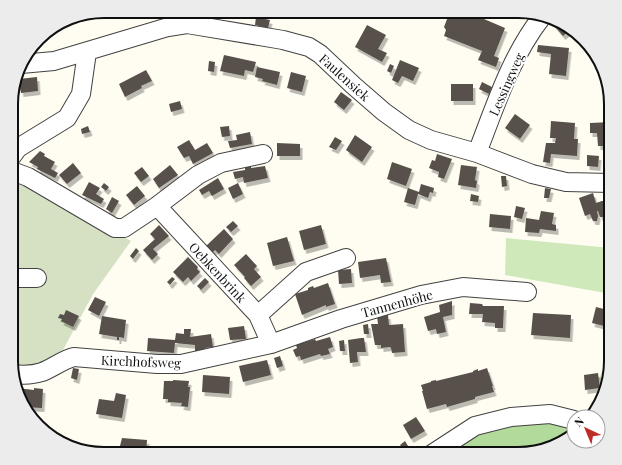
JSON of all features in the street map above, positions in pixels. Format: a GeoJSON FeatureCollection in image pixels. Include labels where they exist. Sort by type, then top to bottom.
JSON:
{"type":"FeatureCollection","features":[{"type":"Feature","properties":{"kind":"street","name":"Lessingweg"},"geometry":{"type":"LineString","coordinates":[[477,153],[510,68],[531,30],[539,21]]}},
{"type":"Feature","properties":{"kind":"street","name":"Faulensiek"},"geometry":{"type":"LineString","coordinates":[[28,63],[54,61],[168,27],[187,24],[283,40],[309,47],[320,54],[384,112],[409,130],[431,140],[477,153],[532,174],[566,182],[604,183]]}},
{"type":"Feature","properties":{"kind":"street"},"geometry":{"type":"LineString","coordinates":[[18,148],[67,118],[81,94],[87,52]]}},
{"type":"Feature","properties":{"kind":"street"},"geometry":{"type":"LineString","coordinates":[[18,173],[115,228],[124,228],[157,206],[198,175],[221,163],[263,154]]}},
{"type":"Feature","properties":{"kind":"street","name":"Oebkenbrink"},"geometry":{"type":"LineString","coordinates":[[157,206],[258,315],[271,344]]}},
{"type":"Feature","properties":{"kind":"street"},"geometry":{"type":"LineString","coordinates":[[258,315],[306,272],[346,258]]}},
{"type":"Feature","properties":{"kind":"street"},"geometry":{"type":"LineString","coordinates":[[18,278],[37,278]]}},
{"type":"Feature","properties":{"kind":"street","name":"Tannenhöhe"},"geometry":{"type":"LineString","coordinates":[[271,344],[341,319],[421,295],[463,287],[527,292]]}},
{"type":"Feature","properties":{"kind":"street","name":"Kirchhofsweg"},"geometry":{"type":"LineString","coordinates":[[19,375],[41,372],[64,360],[74,357],[157,364],[181,364],[271,344]]}},
{"type":"Feature","properties":{"kind":"street"},"geometry":{"type":"LineString","coordinates":[[442,447],[474,426],[511,417],[550,414],[566,418]]}},
{"type":"Feature","properties":{"kind":"green space"},"geometry":{"type":"Polygon","coordinates":[[[18,180],[27,181],[131,241],[93,294],[63,350],[34,366],[18,367],[18,180]]]}},
{"type":"Feature","properties":{"kind":"green space"},"geometry":{"type":"Polygon","coordinates":[[[506,238],[604,247],[604,293],[505,275],[506,238]]]}},
{"type":"Feature","properties":{"kind":"green space"},"geometry":{"type":"Polygon","coordinates":[[[604,364],[602,380],[599,380],[604,364]]]}},
{"type":"Feature","properties":{"kind":"green space"},"geometry":{"type":"Polygon","coordinates":[[[512,421],[566,423],[566,432],[561,436],[535,445],[518,447],[448,447],[473,430],[512,421]]]}},
{"type":"Feature","properties":{"kind":"building"},"geometry":{"type":"Polygon","coordinates":[[[256,18],[270,20],[268,28],[255,25],[256,18]]]}},
{"type":"Feature","properties":{"kind":"building"},"geometry":{"type":"Polygon","coordinates":[[[447,18],[482,18],[505,28],[494,56],[499,58],[496,67],[478,60],[482,51],[444,36],[446,30],[444,27],[447,18]]]}},
{"type":"Feature","properties":{"kind":"building"},"geometry":{"type":"Polygon","coordinates":[[[367,25],[386,35],[378,49],[387,53],[382,62],[355,47],[367,25]]]}},
{"type":"Feature","properties":{"kind":"building"},"geometry":{"type":"Polygon","coordinates":[[[555,27],[567,33],[563,36],[555,27]]]}},
{"type":"Feature","properties":{"kind":"building"},"geometry":{"type":"Polygon","coordinates":[[[538,45],[569,48],[566,76],[549,74],[551,54],[537,52],[538,45]]]}},
{"type":"Feature","properties":{"kind":"building"},"geometry":{"type":"Polygon","coordinates":[[[224,55],[256,62],[253,72],[245,70],[244,76],[220,71],[224,55]]]}},
{"type":"Feature","properties":{"kind":"building"},"geometry":{"type":"Polygon","coordinates":[[[400,60],[419,68],[413,81],[402,76],[398,83],[392,80],[400,60]]]}},
{"type":"Feature","properties":{"kind":"building"},"geometry":{"type":"Polygon","coordinates":[[[209,61],[215,62],[214,72],[208,71],[209,61]]]}},
{"type":"Feature","properties":{"kind":"building"},"geometry":{"type":"Polygon","coordinates":[[[390,64],[394,66],[391,73],[387,71],[390,64]]]}},
{"type":"Feature","properties":{"kind":"building"},"geometry":{"type":"Polygon","coordinates":[[[257,67],[280,72],[277,85],[262,81],[263,79],[255,77],[257,67]]]}},
{"type":"Feature","properties":{"kind":"building"},"geometry":{"type":"Polygon","coordinates":[[[146,70],[152,81],[141,86],[142,88],[125,97],[119,84],[146,70]]]}},
{"type":"Feature","properties":{"kind":"building"},"geometry":{"type":"Polygon","coordinates":[[[291,72],[306,76],[302,92],[287,88],[291,72]]]}},
{"type":"Feature","properties":{"kind":"building"},"geometry":{"type":"Polygon","coordinates":[[[37,77],[38,91],[21,93],[20,87],[22,79],[37,77]]]}},
{"type":"Feature","properties":{"kind":"building"},"geometry":{"type":"Polygon","coordinates":[[[482,82],[492,87],[489,94],[479,89],[482,82]]]}},
{"type":"Feature","properties":{"kind":"building"},"geometry":{"type":"Polygon","coordinates":[[[451,84],[473,84],[473,101],[451,101],[451,84]]]}},
{"type":"Feature","properties":{"kind":"building"},"geometry":{"type":"Polygon","coordinates":[[[341,92],[352,100],[344,110],[334,102],[341,92]]]}},
{"type":"Feature","properties":{"kind":"building"},"geometry":{"type":"Polygon","coordinates":[[[180,101],[182,109],[171,112],[169,104],[180,101]]]}},
{"type":"Feature","properties":{"kind":"building"},"geometry":{"type":"Polygon","coordinates":[[[515,114],[530,125],[520,139],[505,128],[515,114]]]}},
{"type":"Feature","properties":{"kind":"building"},"geometry":{"type":"Polygon","coordinates":[[[551,121],[575,123],[574,139],[578,139],[577,156],[551,154],[550,163],[543,162],[546,143],[555,143],[556,138],[550,138],[551,121]]]}},
{"type":"Feature","properties":{"kind":"building"},"geometry":{"type":"Polygon","coordinates":[[[604,122],[604,146],[598,146],[597,133],[590,133],[590,123],[604,122]]]}},
{"type":"Feature","properties":{"kind":"building"},"geometry":{"type":"Polygon","coordinates":[[[88,126],[90,132],[82,134],[81,129],[88,126]]]}},
{"type":"Feature","properties":{"kind":"building"},"geometry":{"type":"Polygon","coordinates":[[[229,126],[230,136],[222,137],[220,127],[229,126]]]}},
{"type":"Feature","properties":{"kind":"building"},"geometry":{"type":"Polygon","coordinates":[[[250,132],[252,144],[230,148],[228,141],[237,140],[236,135],[250,132]]]}},
{"type":"Feature","properties":{"kind":"building"},"geometry":{"type":"Polygon","coordinates":[[[355,135],[372,147],[362,162],[346,150],[355,135]]]}},
{"type":"Feature","properties":{"kind":"building"},"geometry":{"type":"Polygon","coordinates":[[[335,137],[342,141],[336,150],[329,147],[335,137]]]}},
{"type":"Feature","properties":{"kind":"building"},"geometry":{"type":"Polygon","coordinates":[[[189,140],[195,150],[207,143],[213,153],[193,164],[189,156],[184,158],[177,147],[189,140]]]}},
{"type":"Feature","properties":{"kind":"building"},"geometry":{"type":"Polygon","coordinates":[[[277,143],[300,144],[300,156],[277,156],[277,143]]]}},
{"type":"Feature","properties":{"kind":"building"},"geometry":{"type":"Polygon","coordinates":[[[40,151],[45,154],[44,156],[55,162],[51,169],[58,173],[55,178],[37,169],[38,167],[29,162],[40,151]]]}},
{"type":"Feature","properties":{"kind":"building"},"geometry":{"type":"Polygon","coordinates":[[[437,154],[452,159],[444,179],[438,177],[439,172],[429,168],[432,160],[435,161],[437,154]]]}},
{"type":"Feature","properties":{"kind":"building"},"geometry":{"type":"Polygon","coordinates":[[[587,155],[599,156],[598,167],[587,166],[587,155]]]}},
{"type":"Feature","properties":{"kind":"building"},"geometry":{"type":"Polygon","coordinates":[[[392,162],[412,169],[406,186],[387,179],[392,162]]]}},
{"type":"Feature","properties":{"kind":"building"},"geometry":{"type":"Polygon","coordinates":[[[73,163],[81,173],[67,184],[59,175],[73,163]]]}},
{"type":"Feature","properties":{"kind":"building"},"geometry":{"type":"Polygon","coordinates":[[[170,165],[178,175],[159,188],[153,179],[170,165]]]}},
{"type":"Feature","properties":{"kind":"building"},"geometry":{"type":"Polygon","coordinates":[[[251,165],[251,168],[265,166],[268,178],[244,183],[243,177],[235,179],[233,172],[245,170],[245,166],[251,165]]]}},
{"type":"Feature","properties":{"kind":"building"},"geometry":{"type":"Polygon","coordinates":[[[461,165],[477,167],[475,180],[477,181],[476,188],[458,185],[461,165]]]}},
{"type":"Feature","properties":{"kind":"building"},"geometry":{"type":"Polygon","coordinates":[[[142,167],[149,176],[141,182],[134,173],[142,167]]]}},
{"type":"Feature","properties":{"kind":"building"},"geometry":{"type":"Polygon","coordinates":[[[501,176],[506,176],[507,186],[502,187],[501,176]]]}},
{"type":"Feature","properties":{"kind":"building"},"geometry":{"type":"Polygon","coordinates":[[[218,178],[224,189],[212,196],[209,191],[202,195],[199,190],[218,178]]]}},
{"type":"Feature","properties":{"kind":"building"},"geometry":{"type":"Polygon","coordinates":[[[89,182],[100,188],[96,194],[104,199],[101,204],[82,195],[89,182]]]}},
{"type":"Feature","properties":{"kind":"building"},"geometry":{"type":"Polygon","coordinates":[[[104,183],[109,187],[106,191],[101,187],[104,183]]]}},
{"type":"Feature","properties":{"kind":"building"},"geometry":{"type":"Polygon","coordinates":[[[238,183],[243,194],[233,199],[228,188],[238,183]]]}},
{"type":"Feature","properties":{"kind":"building"},"geometry":{"type":"Polygon","coordinates":[[[421,184],[434,188],[433,193],[430,192],[428,198],[418,194],[415,205],[404,202],[408,188],[419,192],[421,184]]]}},
{"type":"Feature","properties":{"kind":"building"},"geometry":{"type":"Polygon","coordinates":[[[137,186],[145,196],[134,205],[126,195],[137,186]]]}},
{"type":"Feature","properties":{"kind":"building"},"geometry":{"type":"Polygon","coordinates":[[[545,188],[551,189],[549,198],[544,198],[545,188]]]}},
{"type":"Feature","properties":{"kind":"building"},"geometry":{"type":"Polygon","coordinates":[[[593,193],[596,203],[604,201],[604,217],[600,217],[598,211],[597,221],[593,221],[590,214],[585,216],[579,198],[593,193]]]}},
{"type":"Feature","properties":{"kind":"building"},"geometry":{"type":"Polygon","coordinates":[[[471,194],[479,196],[478,202],[470,201],[471,194]]]}},
{"type":"Feature","properties":{"kind":"building"},"geometry":{"type":"Polygon","coordinates":[[[112,197],[119,201],[112,213],[106,209],[112,197]]]}},
{"type":"Feature","properties":{"kind":"building"},"geometry":{"type":"Polygon","coordinates":[[[516,206],[525,208],[522,219],[514,217],[516,206]]]}},
{"type":"Feature","properties":{"kind":"building"},"geometry":{"type":"Polygon","coordinates":[[[541,211],[554,213],[552,224],[556,225],[556,231],[540,229],[539,233],[525,232],[526,218],[539,220],[541,211]]]}},
{"type":"Feature","properties":{"kind":"building"},"geometry":{"type":"Polygon","coordinates":[[[490,214],[511,216],[510,229],[489,227],[490,214]]]}},
{"type":"Feature","properties":{"kind":"building"},"geometry":{"type":"Polygon","coordinates":[[[233,221],[238,226],[231,232],[226,227],[233,221]]]}},
{"type":"Feature","properties":{"kind":"building"},"geometry":{"type":"Polygon","coordinates":[[[159,225],[169,236],[153,249],[158,254],[152,260],[143,250],[155,239],[150,234],[159,225]]]}},
{"type":"Feature","properties":{"kind":"building"},"geometry":{"type":"Polygon","coordinates":[[[321,225],[326,244],[304,250],[299,231],[321,225]]]}},
{"type":"Feature","properties":{"kind":"building"},"geometry":{"type":"Polygon","coordinates":[[[224,229],[233,239],[219,254],[215,250],[212,253],[206,246],[224,229]]]}},
{"type":"Feature","properties":{"kind":"building"},"geometry":{"type":"Polygon","coordinates":[[[287,237],[294,261],[273,266],[267,243],[287,237]]]}},
{"type":"Feature","properties":{"kind":"building"},"geometry":{"type":"Polygon","coordinates":[[[136,248],[139,251],[133,259],[130,256],[136,248]]]}},
{"type":"Feature","properties":{"kind":"building"},"geometry":{"type":"Polygon","coordinates":[[[246,254],[257,266],[254,269],[261,277],[251,286],[234,265],[246,254]]]}},
{"type":"Feature","properties":{"kind":"building"},"geometry":{"type":"Polygon","coordinates":[[[188,257],[198,267],[197,269],[200,272],[191,281],[188,277],[183,282],[173,272],[188,257]]]}},
{"type":"Feature","properties":{"kind":"building"},"geometry":{"type":"Polygon","coordinates":[[[386,258],[391,282],[381,283],[380,275],[360,278],[358,262],[386,258]]]}},
{"type":"Feature","properties":{"kind":"building"},"geometry":{"type":"Polygon","coordinates":[[[351,269],[352,283],[339,284],[338,270],[351,269]]]}},
{"type":"Feature","properties":{"kind":"building"},"geometry":{"type":"Polygon","coordinates":[[[172,277],[175,279],[170,285],[167,282],[172,277]]]}},
{"type":"Feature","properties":{"kind":"building"},"geometry":{"type":"Polygon","coordinates":[[[205,278],[209,282],[201,290],[197,286],[205,278]]]}},
{"type":"Feature","properties":{"kind":"building"},"geometry":{"type":"Polygon","coordinates":[[[328,283],[335,304],[326,307],[326,305],[302,315],[295,294],[308,290],[308,288],[313,286],[314,288],[328,283]]]}},
{"type":"Feature","properties":{"kind":"building"},"geometry":{"type":"Polygon","coordinates":[[[95,297],[106,302],[99,316],[88,310],[95,297]]]}},
{"type":"Feature","properties":{"kind":"building"},"geometry":{"type":"Polygon","coordinates":[[[452,301],[452,315],[443,317],[446,332],[437,334],[436,329],[428,331],[424,317],[440,312],[439,305],[452,301]]]}},
{"type":"Feature","properties":{"kind":"building"},"geometry":{"type":"Polygon","coordinates":[[[470,303],[482,304],[483,306],[504,306],[503,328],[495,328],[495,323],[482,322],[483,314],[469,314],[470,303]]]}},
{"type":"Feature","properties":{"kind":"building"},"geometry":{"type":"Polygon","coordinates":[[[596,307],[604,309],[604,326],[592,323],[596,307]]]}},
{"type":"Feature","properties":{"kind":"building"},"geometry":{"type":"Polygon","coordinates":[[[66,310],[79,316],[73,327],[61,321],[62,319],[58,318],[60,314],[64,315],[66,310]]]}},
{"type":"Feature","properties":{"kind":"building"},"geometry":{"type":"Polygon","coordinates":[[[533,313],[571,315],[570,338],[531,335],[533,313]]]}},
{"type":"Feature","properties":{"kind":"building"},"geometry":{"type":"Polygon","coordinates":[[[388,315],[389,325],[403,324],[405,352],[392,353],[390,347],[381,348],[381,345],[375,345],[371,324],[378,324],[377,316],[388,315]]]}},
{"type":"Feature","properties":{"kind":"building"},"geometry":{"type":"Polygon","coordinates":[[[102,316],[126,320],[124,338],[119,337],[119,340],[117,340],[117,337],[99,334],[102,316]]]}},
{"type":"Feature","properties":{"kind":"building"},"geometry":{"type":"Polygon","coordinates":[[[368,324],[369,334],[364,334],[363,325],[368,324]]]}},
{"type":"Feature","properties":{"kind":"building"},"geometry":{"type":"Polygon","coordinates":[[[244,326],[246,339],[230,340],[228,328],[244,326]]]}},
{"type":"Feature","properties":{"kind":"building"},"geometry":{"type":"Polygon","coordinates":[[[184,329],[191,329],[190,337],[211,334],[213,347],[205,348],[206,352],[195,353],[195,345],[175,343],[174,353],[147,351],[148,338],[175,340],[176,333],[184,334],[184,329]]]}},
{"type":"Feature","properties":{"kind":"building"},"geometry":{"type":"Polygon","coordinates":[[[330,337],[333,347],[328,349],[330,354],[321,356],[320,354],[301,360],[300,356],[296,357],[293,350],[297,348],[296,345],[315,339],[316,341],[330,337]]]}},
{"type":"Feature","properties":{"kind":"building"},"geometry":{"type":"Polygon","coordinates":[[[364,338],[366,352],[357,352],[358,362],[350,363],[348,340],[364,338]]]}},
{"type":"Feature","properties":{"kind":"building"},"geometry":{"type":"Polygon","coordinates":[[[344,340],[345,351],[340,351],[339,341],[344,340]]]}},
{"type":"Feature","properties":{"kind":"building"},"geometry":{"type":"Polygon","coordinates":[[[280,356],[283,366],[277,368],[274,358],[280,356]]]}},
{"type":"Feature","properties":{"kind":"building"},"geometry":{"type":"Polygon","coordinates":[[[267,360],[271,375],[243,382],[239,366],[267,360]]]}},
{"type":"Feature","properties":{"kind":"building"},"geometry":{"type":"Polygon","coordinates":[[[73,368],[79,369],[77,380],[71,378],[73,368]]]}},
{"type":"Feature","properties":{"kind":"building"},"geometry":{"type":"Polygon","coordinates":[[[487,368],[494,392],[447,407],[446,404],[427,409],[421,385],[431,381],[487,368]]]}},
{"type":"Feature","properties":{"kind":"building"},"geometry":{"type":"Polygon","coordinates":[[[598,373],[599,388],[585,390],[584,375],[598,373]]]}},
{"type":"Feature","properties":{"kind":"building"},"geometry":{"type":"Polygon","coordinates":[[[203,375],[230,377],[229,394],[202,392],[203,375]]]}},
{"type":"Feature","properties":{"kind":"building"},"geometry":{"type":"Polygon","coordinates":[[[164,381],[189,381],[188,387],[190,387],[188,407],[181,406],[182,403],[168,402],[168,399],[163,399],[164,381]]]}},
{"type":"Feature","properties":{"kind":"building"},"geometry":{"type":"Polygon","coordinates":[[[23,389],[43,389],[42,408],[31,407],[23,389]]]}},
{"type":"Feature","properties":{"kind":"building"},"geometry":{"type":"Polygon","coordinates":[[[116,393],[126,395],[122,418],[96,414],[99,399],[114,401],[116,393]]]}},
{"type":"Feature","properties":{"kind":"building"},"geometry":{"type":"Polygon","coordinates":[[[416,417],[425,431],[411,439],[403,425],[416,417]]]}},
{"type":"Feature","properties":{"kind":"building"},"geometry":{"type":"Polygon","coordinates":[[[122,438],[147,440],[146,447],[120,447],[122,438]]]}},
{"type":"Feature","properties":{"kind":"building"},"geometry":{"type":"Polygon","coordinates":[[[405,441],[408,446],[402,447],[400,445],[405,441]]]}}]}
